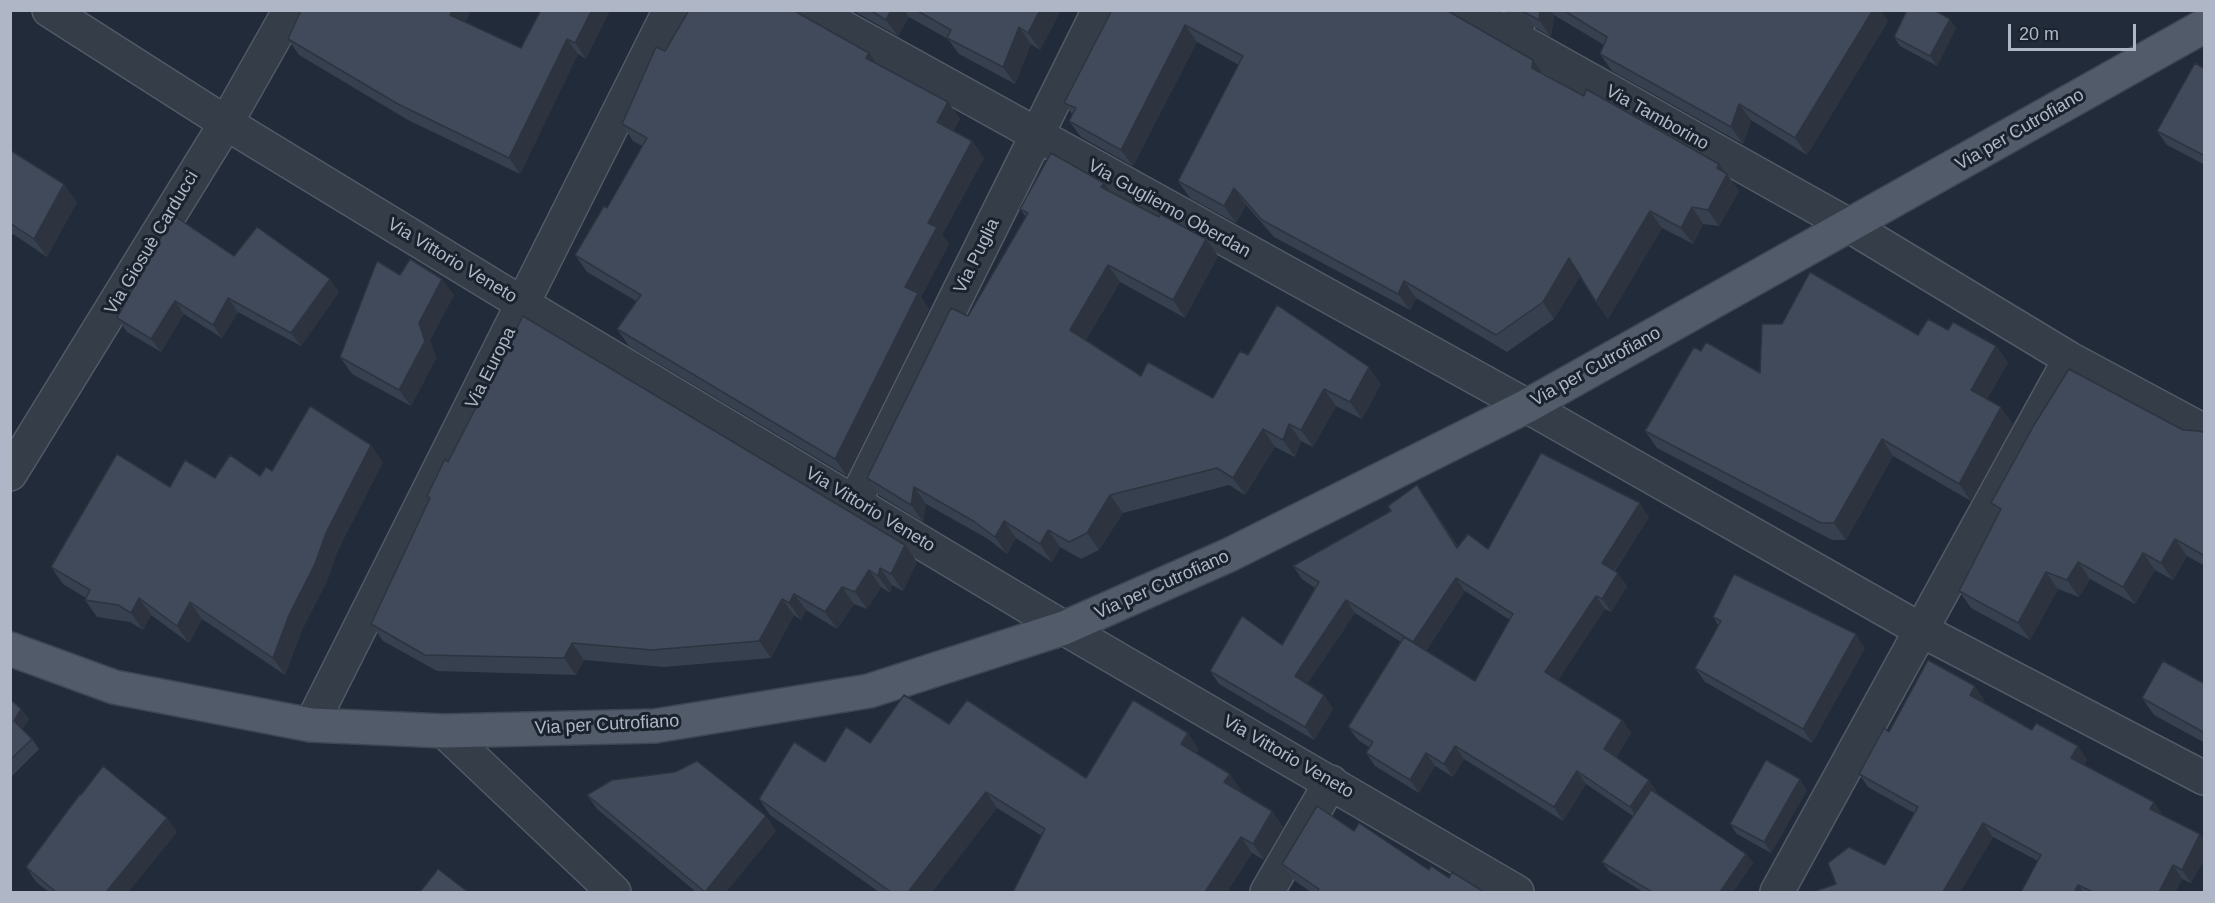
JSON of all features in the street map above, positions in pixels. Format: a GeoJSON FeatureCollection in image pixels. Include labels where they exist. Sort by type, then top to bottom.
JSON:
{"type":"FeatureCollection","features":[{"type":"Feature","properties":{"kind":"main road","name":"Via per Cutrofiano"},"geometry":{"type":"LineString","coordinates":[[10,649],[114,687],[311,725],[444,731],[655,726],[857,693],[1064,628],[1229,555],[1527,406],[2205,26]]}},
{"type":"Feature","properties":{"kind":"street","name":"Via Vittorio Veneto"},"geometry":{"type":"LineString","coordinates":[[49,10],[226,123],[523,304],[1064,628],[1517,892]]}},
{"type":"Feature","properties":{"kind":"street","name":"Via Giosuè Carducci"},"geometry":{"type":"LineString","coordinates":[[10,474],[226,123],[290,10]]}},
{"type":"Feature","properties":{"kind":"street","name":"Via Europa"},"geometry":{"type":"LineString","coordinates":[[311,725],[670,10]]}},
{"type":"Feature","properties":{"kind":"street","name":"Via Gugliemo Oberdan"},"geometry":{"type":"LineString","coordinates":[[812,10],[1527,406],[1921,630],[2205,778]]}},
{"type":"Feature","properties":{"kind":"street","name":"Via Puglia"},"geometry":{"type":"LineString","coordinates":[[855,501],[1099,10]]}},
{"type":"Feature","properties":{"kind":"street","name":"Via Tamborino"},"geometry":{"type":"LineString","coordinates":[[1465,10],[1517,23],[2070,359],[2205,431]]}},
{"type":"Feature","properties":{"kind":"street"},"geometry":{"type":"LineString","coordinates":[[1777,892],[2070,359]]}},
{"type":"Feature","properties":{"kind":"street"},"geometry":{"type":"LineString","coordinates":[[444,731],[614,892]]}},
{"type":"Feature","properties":{"kind":"street"},"geometry":{"type":"LineString","coordinates":[[1267,892],[1331,782]]}},
{"type":"Feature","properties":{"kind":"building"},"geometry":{"type":"Polygon","coordinates":[[[301,10],[453,10],[450,15],[521,48],[541,10],[592,10],[575,43],[567,39],[509,158],[398,104],[288,39],[301,10]]]}},
{"type":"Feature","properties":{"kind":"building"},"geometry":{"type":"Polygon","coordinates":[[[689,10],[793,10],[869,53],[866,58],[948,102],[937,122],[972,141],[928,223],[937,227],[905,287],[918,293],[835,459],[617,329],[641,295],[575,255],[604,206],[607,208],[647,138],[622,124],[656,47],[665,51],[689,10]]]}},
{"type":"Feature","properties":{"kind":"building"},"geometry":{"type":"Polygon","coordinates":[[[870,10],[891,10],[886,20],[870,10]]]}},
{"type":"Feature","properties":{"kind":"building"},"geometry":{"type":"Polygon","coordinates":[[[916,10],[1040,10],[1028,33],[1019,27],[1003,67],[947,38],[951,30],[916,10]]]}},
{"type":"Feature","properties":{"kind":"building"},"geometry":{"type":"Polygon","coordinates":[[[1112,10],[1446,10],[1533,60],[1532,68],[1584,96],[1586,89],[1719,164],[1717,168],[1727,174],[1708,210],[1692,207],[1681,228],[1650,211],[1596,302],[1569,258],[1543,302],[1496,335],[1404,281],[1398,294],[1262,220],[1234,188],[1224,206],[1178,181],[1243,56],[1185,25],[1121,150],[1069,121],[1076,108],[1064,103],[1112,10]]]}},
{"type":"Feature","properties":{"kind":"building"},"geometry":{"type":"Polygon","coordinates":[[[1525,10],[1540,10],[1539,20],[1524,12],[1525,10]]]}},
{"type":"Feature","properties":{"kind":"building"},"geometry":{"type":"Polygon","coordinates":[[[1563,10],[1873,10],[1795,138],[1739,104],[1731,127],[1600,54],[1607,37],[1563,10]]]}},
{"type":"Feature","properties":{"kind":"building"},"geometry":{"type":"Polygon","coordinates":[[[1907,10],[1934,10],[1950,19],[1930,56],[1894,37],[1907,10]]]}},
{"type":"Feature","properties":{"kind":"building"},"geometry":{"type":"Polygon","coordinates":[[[2195,63],[2205,69],[2205,156],[2157,131],[2195,63]]]}},
{"type":"Feature","properties":{"kind":"building"},"geometry":{"type":"Polygon","coordinates":[[[10,150],[64,184],[34,239],[10,223],[10,150]]]}},
{"type":"Feature","properties":{"kind":"building"},"geometry":{"type":"Polygon","coordinates":[[[1051,153],[1104,183],[1101,187],[1159,217],[1160,214],[1206,239],[1173,300],[1108,265],[1070,330],[1141,376],[1148,362],[1213,398],[1240,351],[1248,355],[1277,305],[1369,367],[1350,402],[1324,389],[1301,430],[1289,424],[1283,440],[1263,429],[1233,478],[1217,468],[1110,495],[1087,533],[1069,542],[1048,530],[1040,544],[1004,521],[995,537],[975,522],[914,487],[911,505],[867,478],[951,308],[968,316],[1028,213],[1020,209],[1051,153]]]}},
{"type":"Feature","properties":{"kind":"building"},"geometry":{"type":"Polygon","coordinates":[[[173,215],[234,256],[257,227],[330,279],[291,333],[228,298],[213,325],[175,301],[151,339],[117,318],[173,215]]]}},
{"type":"Feature","properties":{"kind":"building"},"geometry":{"type":"Polygon","coordinates":[[[410,259],[442,279],[419,323],[425,341],[399,390],[340,357],[377,261],[400,275],[410,259]]]}},
{"type":"Feature","properties":{"kind":"building"},"geometry":{"type":"Polygon","coordinates":[[[1810,272],[1918,335],[1928,319],[1948,330],[1953,322],[1996,346],[1971,390],[2001,407],[1959,484],[1882,439],[1834,523],[1821,523],[1645,431],[1694,347],[1701,351],[1706,342],[1760,373],[1762,324],[1782,324],[1810,272]]]}},
{"type":"Feature","properties":{"kind":"building"},"geometry":{"type":"Polygon","coordinates":[[[523,316],[905,545],[891,574],[880,568],[878,576],[869,570],[855,592],[842,587],[825,612],[794,594],[789,603],[782,599],[759,641],[652,650],[572,643],[564,658],[425,655],[371,624],[430,498],[427,496],[445,459],[448,462],[523,316]]]}},
{"type":"Feature","properties":{"kind":"building"},"geometry":{"type":"Polygon","coordinates":[[[2069,369],[2183,430],[2205,433],[2205,556],[2175,539],[2161,563],[2143,553],[2123,587],[2078,562],[2067,580],[2046,572],[2018,623],[1959,591],[2001,509],[1991,503],[2034,425],[2069,369]]]}},
{"type":"Feature","properties":{"kind":"building"},"geometry":{"type":"Polygon","coordinates":[[[310,406],[371,445],[326,533],[315,564],[289,615],[273,658],[190,602],[177,626],[139,598],[131,613],[118,605],[85,600],[90,590],[51,567],[117,454],[170,487],[185,460],[215,478],[230,455],[260,476],[266,467],[272,471],[310,406]]]}},
{"type":"Feature","properties":{"kind":"building"},"geometry":{"type":"Polygon","coordinates":[[[1541,453],[1640,503],[1602,563],[1618,573],[1602,599],[1596,596],[1545,672],[1622,720],[1604,749],[1649,780],[1630,807],[1577,771],[1554,807],[1455,746],[1444,764],[1426,753],[1410,780],[1366,753],[1373,742],[1348,727],[1404,637],[1475,681],[1513,614],[1456,578],[1413,642],[1346,600],[1295,676],[1324,695],[1305,727],[1210,671],[1242,616],[1282,645],[1319,582],[1293,566],[1391,511],[1388,506],[1417,485],[1457,548],[1468,534],[1488,549],[1541,453]]]}},
{"type":"Feature","properties":{"kind":"building"},"geometry":{"type":"Polygon","coordinates":[[[1734,574],[1856,634],[1803,729],[1695,668],[1721,621],[1713,617],[1734,574]]]}},
{"type":"Feature","properties":{"kind":"building"},"geometry":{"type":"Polygon","coordinates":[[[1928,660],[1975,686],[1970,695],[2032,730],[2036,723],[2078,746],[2071,758],[2154,802],[2150,809],[2200,834],[2182,870],[2173,865],[2159,892],[2093,892],[2078,885],[2074,892],[2021,892],[2041,855],[1983,823],[1943,892],[1813,892],[1836,884],[1828,863],[1849,847],[1885,865],[1918,807],[1859,774],[1884,728],[1889,732],[1928,660]]]}},
{"type":"Feature","properties":{"kind":"building"},"geometry":{"type":"Polygon","coordinates":[[[2163,661],[2205,684],[2205,733],[2142,698],[2163,661]]]}},
{"type":"Feature","properties":{"kind":"building"},"geometry":{"type":"Polygon","coordinates":[[[904,695],[949,724],[967,700],[1086,778],[1133,700],[1188,733],[1181,744],[1230,774],[1224,782],[1272,811],[1253,844],[1241,837],[1205,892],[1013,892],[1045,829],[986,792],[908,892],[891,892],[759,799],[794,742],[825,762],[846,727],[870,743],[904,695]]]}},
{"type":"Feature","properties":{"kind":"building"},"geometry":{"type":"Polygon","coordinates":[[[10,699],[21,709],[14,721],[32,739],[10,760],[10,699]]]}},
{"type":"Feature","properties":{"kind":"building"},"geometry":{"type":"Polygon","coordinates":[[[1766,760],[1800,779],[1764,842],[1730,824],[1766,760]]]}},
{"type":"Feature","properties":{"kind":"building"},"geometry":{"type":"Polygon","coordinates":[[[697,761],[766,816],[705,892],[587,795],[612,780],[675,772],[697,761]]]}},
{"type":"Feature","properties":{"kind":"building"},"geometry":{"type":"Polygon","coordinates":[[[103,766],[167,818],[106,892],[56,892],[26,867],[103,766]]]}},
{"type":"Feature","properties":{"kind":"building"},"geometry":{"type":"Polygon","coordinates":[[[1651,790],[1746,854],[1720,892],[1652,892],[1602,862],[1651,790]]]}},
{"type":"Feature","properties":{"kind":"building"},"geometry":{"type":"Polygon","coordinates":[[[1317,806],[1354,831],[1359,823],[1429,870],[1431,866],[1449,878],[1452,872],[1484,892],[1317,892],[1319,889],[1282,864],[1317,806]]]}},
{"type":"Feature","properties":{"kind":"building"},"geometry":{"type":"Polygon","coordinates":[[[438,869],[468,892],[420,892],[438,869]]]}}]}
